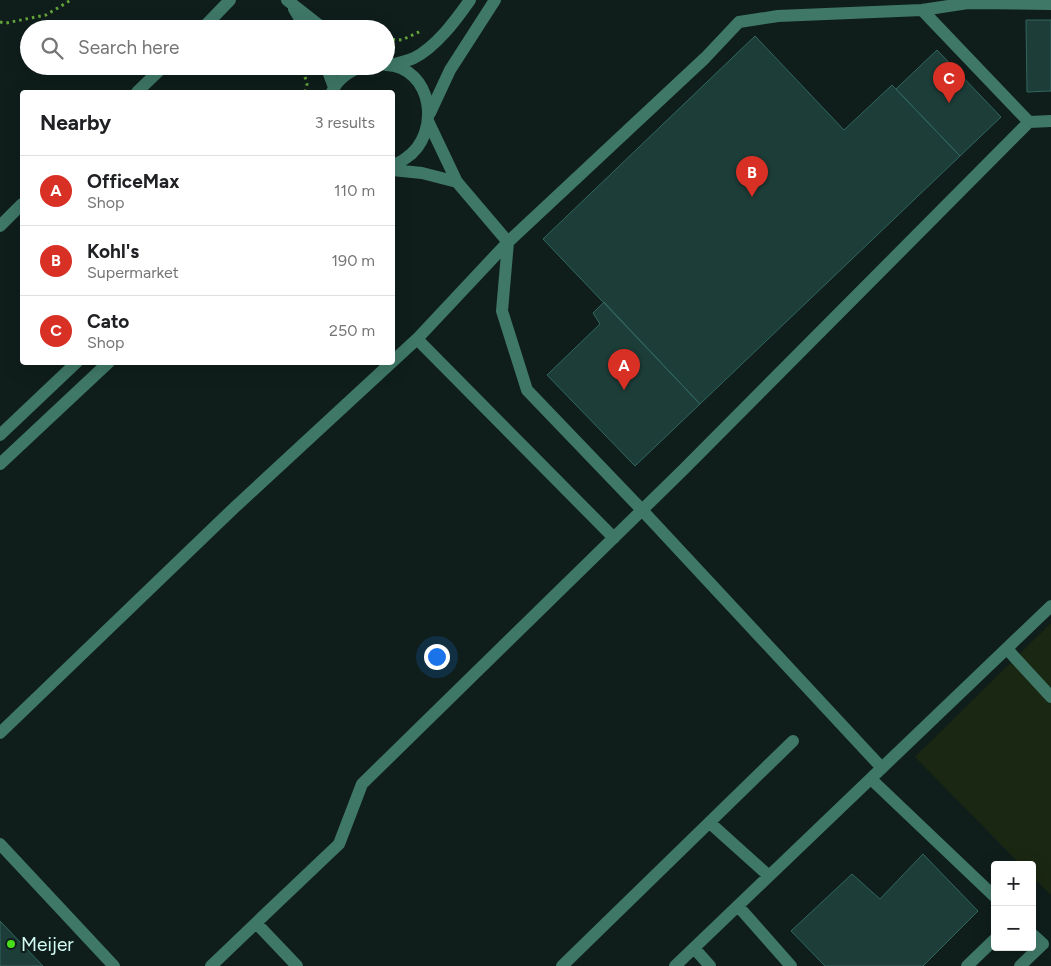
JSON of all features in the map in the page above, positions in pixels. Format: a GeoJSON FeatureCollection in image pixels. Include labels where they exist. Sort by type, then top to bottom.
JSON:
{"type":"FeatureCollection","features":[{"type":"Feature","properties":{"kind":"street"},"geometry":{"type":"LineString","coordinates":[[211,20],[230,0]]}},
{"type":"Feature","properties":{"kind":"street"},"geometry":{"type":"LineString","coordinates":[[288,0],[300,20]]}},
{"type":"Feature","properties":{"kind":"street"},"geometry":{"type":"LineString","coordinates":[[288,0],[313,20]]}},
{"type":"Feature","properties":{"kind":"street"},"geometry":{"type":"LineString","coordinates":[[395,63],[412,59],[425,51],[458,16],[470,0]]}},
{"type":"Feature","properties":{"kind":"street"},"geometry":{"type":"LineString","coordinates":[[395,163],[414,152],[426,134],[429,117],[450,70],[496,0]]}},
{"type":"Feature","properties":{"kind":"street"},"geometry":{"type":"LineString","coordinates":[[395,359],[417,339],[508,242],[706,58],[739,22],[778,16],[922,10],[968,2],[1051,4]]}},
{"type":"Feature","properties":{"kind":"street"},"geometry":{"type":"LineString","coordinates":[[922,10],[1029,122]]}},
{"type":"Feature","properties":{"kind":"street"},"geometry":{"type":"LineString","coordinates":[[395,68],[411,75],[424,92],[429,117],[457,182],[508,242],[502,311],[527,390],[642,510],[882,768]]}},
{"type":"Feature","properties":{"kind":"street"},"geometry":{"type":"LineString","coordinates":[[140,90],[155,75]]}},
{"type":"Feature","properties":{"kind":"street"},"geometry":{"type":"LineString","coordinates":[[329,75],[333,90]]}},
{"type":"Feature","properties":{"kind":"street"},"geometry":{"type":"LineString","coordinates":[[333,90],[346,75]]}},
{"type":"Feature","properties":{"kind":"street"},"geometry":{"type":"LineString","coordinates":[[211,966],[339,844],[362,784],[614,538],[1029,122],[1051,121]]}},
{"type":"Feature","properties":{"kind":"street"},"geometry":{"type":"LineString","coordinates":[[395,170],[422,173],[457,182]]}},
{"type":"Feature","properties":{"kind":"street"},"geometry":{"type":"LineString","coordinates":[[0,226],[20,206]]}},
{"type":"Feature","properties":{"kind":"street"},"geometry":{"type":"LineString","coordinates":[[417,339],[614,538]]}},
{"type":"Feature","properties":{"kind":"street"},"geometry":{"type":"LineString","coordinates":[[0,436],[74,365]]}},
{"type":"Feature","properties":{"kind":"street"},"geometry":{"type":"LineString","coordinates":[[0,464],[106,365]]}},
{"type":"Feature","properties":{"kind":"street"},"geometry":{"type":"LineString","coordinates":[[0,733],[234,508],[389,365]]}},
{"type":"Feature","properties":{"kind":"street"},"geometry":{"type":"LineString","coordinates":[[675,966],[1051,606]]}},
{"type":"Feature","properties":{"kind":"street"},"geometry":{"type":"LineString","coordinates":[[1007,649],[1051,697]]}},
{"type":"Feature","properties":{"kind":"street"},"geometry":{"type":"LineString","coordinates":[[562,966],[793,741]]}},
{"type":"Feature","properties":{"kind":"street"},"geometry":{"type":"LineString","coordinates":[[871,779],[991,893]]}},
{"type":"Feature","properties":{"kind":"street"},"geometry":{"type":"LineString","coordinates":[[710,823],[769,876]]}},
{"type":"Feature","properties":{"kind":"street"},"geometry":{"type":"LineString","coordinates":[[0,844],[114,966]]}},
{"type":"Feature","properties":{"kind":"street"},"geometry":{"type":"LineString","coordinates":[[738,906],[790,966]]}},
{"type":"Feature","properties":{"kind":"street"},"geometry":{"type":"LineString","coordinates":[[256,923],[297,966]]}},
{"type":"Feature","properties":{"kind":"street"},"geometry":{"type":"LineString","coordinates":[[1036,938],[1042,944],[1036,950]]}},
{"type":"Feature","properties":{"kind":"street"},"geometry":{"type":"LineString","coordinates":[[967,966],[991,943]]}},
{"type":"Feature","properties":{"kind":"street"},"geometry":{"type":"LineString","coordinates":[[694,948],[710,966]]}},
{"type":"Feature","properties":{"kind":"street"},"geometry":{"type":"LineString","coordinates":[[1020,966],[1035,951]]}},
{"type":"Feature","properties":{"kind":"path"},"geometry":{"type":"LineString","coordinates":[[21,20],[46,15],[71,0]]}},
{"type":"Feature","properties":{"kind":"path"},"geometry":{"type":"LineString","coordinates":[[0,22],[6,23],[20,20]]}},
{"type":"Feature","properties":{"kind":"path"},"geometry":{"type":"LineString","coordinates":[[395,40],[402,40],[426,27]]}},
{"type":"Feature","properties":{"kind":"path"},"geometry":{"type":"LineString","coordinates":[[304,75],[305,90]]}},
{"type":"Feature","properties":{"kind":"green space"},"geometry":{"type":"Polygon","coordinates":[[[1051,623],[1051,895],[1036,880],[1036,861],[1017,861],[915,757],[1051,623]]]}},
{"type":"Feature","properties":{"kind":"building"},"geometry":{"type":"Polygon","coordinates":[[[1026,20],[1051,20],[1051,91],[1027,92],[1026,20]]]}},
{"type":"Feature","properties":{"kind":"building"},"geometry":{"type":"Polygon","coordinates":[[[755,36],[844,130],[892,85],[960,156],[700,404],[543,239],[755,36]]]}},
{"type":"Feature","properties":{"kind":"building"},"geometry":{"type":"Polygon","coordinates":[[[937,50],[1001,117],[960,156],[896,89],[937,50]]]}},
{"type":"Feature","properties":{"kind":"building"},"geometry":{"type":"Polygon","coordinates":[[[604,302],[700,404],[635,466],[547,375],[600,324],[593,313],[604,302]]]}},
{"type":"Feature","properties":{"kind":"building"},"geometry":{"type":"Polygon","coordinates":[[[923,854],[978,911],[923,966],[825,966],[791,931],[852,874],[880,899],[923,854]]]}},
{"type":"Feature","properties":{"kind":"building","name":"Meijer"},"geometry":{"type":"Polygon","coordinates":[[[0,921],[43,966],[0,966],[0,921]]]}},
{"type":"Feature","properties":{"kind":"place","name":"Cato"},"geometry":{"type":"Point","coordinates":[949,103]}},
{"type":"Feature","properties":{"kind":"place","name":"Kohl's"},"geometry":{"type":"Point","coordinates":[752,197]}},
{"type":"Feature","properties":{"kind":"place","name":"OfficeMax"},"geometry":{"type":"Point","coordinates":[624,390]}},
{"type":"Feature","properties":{"kind":"place","name":"Meijer"},"geometry":{"type":"Point","coordinates":[11,944]}}]}
